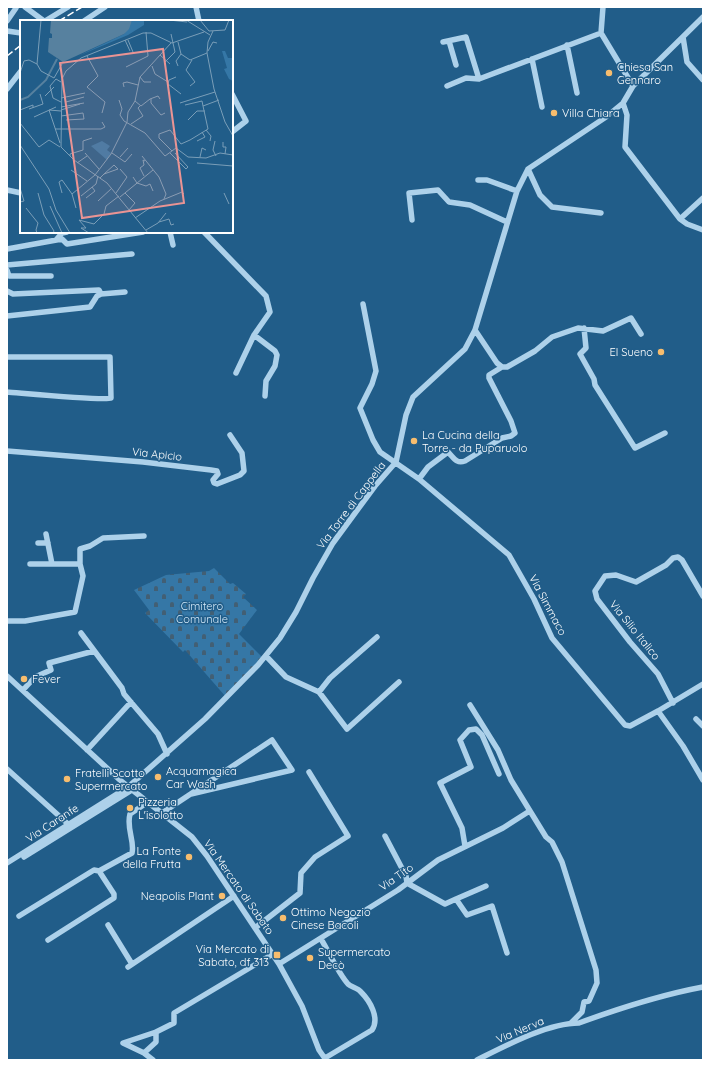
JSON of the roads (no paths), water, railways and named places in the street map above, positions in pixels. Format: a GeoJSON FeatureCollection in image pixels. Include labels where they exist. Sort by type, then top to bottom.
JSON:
{"type":"FeatureCollection","features":[{"type":"Feature","properties":{"kind":"street"},"geometry":{"type":"LineString","coordinates":[[7,21],[16,8],[20,10],[24,7],[44,20]]}},
{"type":"Feature","properties":{"kind":"street"},"geometry":{"type":"LineString","coordinates":[[47,20],[68,7]]}},
{"type":"Feature","properties":{"kind":"street"},"geometry":{"type":"LineString","coordinates":[[86,20],[105,7]]}},
{"type":"Feature","properties":{"kind":"street"},"geometry":{"type":"LineString","coordinates":[[196,7],[198,20]]}},
{"type":"Feature","properties":{"kind":"street"},"geometry":{"type":"LineString","coordinates":[[602,7],[601,32],[633,86]]}},
{"type":"Feature","properties":{"kind":"street","name":"Via Torre di Cappella"},"geometry":{"type":"LineString","coordinates":[[130,788],[224,701],[266,656],[296,612],[333,543],[374,486],[396,462],[406,414],[413,396],[465,349],[475,330],[517,191],[528,169],[606,117],[623,103],[633,86],[703,17]]}},
{"type":"Feature","properties":{"kind":"street"},"geometry":{"type":"LineString","coordinates":[[7,31],[20,33]]}},
{"type":"Feature","properties":{"kind":"street"},"geometry":{"type":"LineString","coordinates":[[447,86],[466,78],[479,79],[601,32]]}},
{"type":"Feature","properties":{"kind":"street"},"geometry":{"type":"LineString","coordinates":[[443,42],[466,37],[479,79]]}},
{"type":"Feature","properties":{"kind":"street"},"geometry":{"type":"LineString","coordinates":[[683,37],[687,62],[703,80]]}},
{"type":"Feature","properties":{"kind":"street"},"geometry":{"type":"LineString","coordinates":[[450,41],[456,66]]}},
{"type":"Feature","properties":{"kind":"street"},"geometry":{"type":"LineString","coordinates":[[567,45],[577,93]]}},
{"type":"Feature","properties":{"kind":"street"},"geometry":{"type":"LineString","coordinates":[[532,59],[542,107]]}},
{"type":"Feature","properties":{"kind":"street"},"geometry":{"type":"LineString","coordinates":[[7,89],[20,72]]}},
{"type":"Feature","properties":{"kind":"street"},"geometry":{"type":"LineString","coordinates":[[233,96],[246,121],[233,131]]}},
{"type":"Feature","properties":{"kind":"street"},"geometry":{"type":"LineString","coordinates":[[623,103],[627,115],[625,147],[680,219],[687,224],[703,230]]}},
{"type":"Feature","properties":{"kind":"street"},"geometry":{"type":"LineString","coordinates":[[528,169],[540,195],[552,207],[601,212]]}},
{"type":"Feature","properties":{"kind":"street"},"geometry":{"type":"LineString","coordinates":[[478,180],[487,180],[517,191]]}},
{"type":"Feature","properties":{"kind":"street"},"geometry":{"type":"LineString","coordinates":[[7,190],[20,193]]}},
{"type":"Feature","properties":{"kind":"street"},"geometry":{"type":"LineString","coordinates":[[412,220],[409,193],[438,190],[449,202],[470,205],[507,222]]}},
{"type":"Feature","properties":{"kind":"street"},"geometry":{"type":"LineString","coordinates":[[680,219],[703,198]]}},
{"type":"Feature","properties":{"kind":"street"},"geometry":{"type":"LineString","coordinates":[[56,240],[62,233]]}},
{"type":"Feature","properties":{"kind":"street"},"geometry":{"type":"LineString","coordinates":[[7,249],[62,239],[67,244],[137,233]]}},
{"type":"Feature","properties":{"kind":"street"},"geometry":{"type":"LineString","coordinates":[[170,233],[173,245]]}},
{"type":"Feature","properties":{"kind":"street"},"geometry":{"type":"LineString","coordinates":[[205,233],[266,296],[270,312],[254,335],[236,373]]}},
{"type":"Feature","properties":{"kind":"street"},"geometry":{"type":"LineString","coordinates":[[7,265],[132,254]]}},
{"type":"Feature","properties":{"kind":"street"},"geometry":{"type":"LineString","coordinates":[[7,270],[9,276],[51,276]]}},
{"type":"Feature","properties":{"kind":"street"},"geometry":{"type":"LineString","coordinates":[[7,291],[14,294],[99,290],[101,294]]}},
{"type":"Feature","properties":{"kind":"street"},"geometry":{"type":"LineString","coordinates":[[7,316],[90,307],[97,296],[101,294],[125,292]]}},
{"type":"Feature","properties":{"kind":"street","name":"Via Simmaco"},"geometry":{"type":"LineString","coordinates":[[363,304],[376,371],[372,384],[360,408],[373,440],[380,452],[419,478],[509,556],[534,599],[552,638],[625,725],[630,726],[658,712],[703,684]]}},
{"type":"Feature","properties":{"kind":"street"},"geometry":{"type":"LineString","coordinates":[[419,478],[428,467],[448,452],[456,461],[461,463],[466,462],[502,438],[511,436],[515,433],[511,421],[489,378],[489,375],[502,367],[514,365],[552,337],[578,328],[603,330],[631,318],[641,334]]}},
{"type":"Feature","properties":{"kind":"street"},"geometry":{"type":"LineString","coordinates":[[584,328],[586,348],[580,354],[594,379],[595,384],[635,448],[666,434]]}},
{"type":"Feature","properties":{"kind":"street"},"geometry":{"type":"LineString","coordinates":[[475,330],[497,363],[502,367]]}},
{"type":"Feature","properties":{"kind":"street"},"geometry":{"type":"LineString","coordinates":[[254,335],[275,351],[277,355],[275,366],[266,381],[265,396]]}},
{"type":"Feature","properties":{"kind":"street"},"geometry":{"type":"LineString","coordinates":[[7,358],[110,357],[111,398],[107,400],[82,396],[7,392]]}},
{"type":"Feature","properties":{"kind":"street","name":"Via Apicio"},"geometry":{"type":"LineString","coordinates":[[7,451],[143,462],[211,470],[217,471],[218,474],[213,480],[214,483],[217,484],[240,475],[244,471],[242,453],[230,435]]}},
{"type":"Feature","properties":{"kind":"street"},"geometry":{"type":"LineString","coordinates":[[46,534],[52,564]]}},
{"type":"Feature","properties":{"kind":"street"},"geometry":{"type":"LineString","coordinates":[[7,622],[25,621],[75,612],[84,576],[80,564],[80,549],[90,546],[103,538],[144,536]]}},
{"type":"Feature","properties":{"kind":"street"},"geometry":{"type":"LineString","coordinates":[[38,543],[48,543]]}},
{"type":"Feature","properties":{"kind":"street","name":"Via Silio Italico"},"geometry":{"type":"LineString","coordinates":[[673,703],[658,674],[597,599],[595,591],[605,576],[616,575],[636,582],[666,565],[673,558],[678,557],[682,560],[703,596]]}},
{"type":"Feature","properties":{"kind":"street"},"geometry":{"type":"LineString","coordinates":[[30,564],[80,564]]}},
{"type":"Feature","properties":{"kind":"street"},"geometry":{"type":"LineString","coordinates":[[82,633],[131,702],[158,734],[167,754]]}},
{"type":"Feature","properties":{"kind":"street"},"geometry":{"type":"LineString","coordinates":[[319,692],[330,678],[377,637]]}},
{"type":"Feature","properties":{"kind":"street"},"geometry":{"type":"LineString","coordinates":[[22,690],[35,677],[51,670],[49,663],[94,651]]}},
{"type":"Feature","properties":{"kind":"street"},"geometry":{"type":"LineString","coordinates":[[266,656],[286,677],[319,692],[348,729],[399,682]]}},
{"type":"Feature","properties":{"kind":"street","name":"Via Mercato di Sabato"},"geometry":{"type":"LineString","coordinates":[[7,676],[86,750],[130,788],[192,837],[234,896],[279,964],[302,1006],[319,1050],[325,1059]]}},
{"type":"Feature","properties":{"kind":"street"},"geometry":{"type":"LineString","coordinates":[[86,750],[131,702]]}},
{"type":"Feature","properties":{"kind":"street"},"geometry":{"type":"LineString","coordinates":[[470,704],[498,750],[511,780],[546,838],[557,852],[581,922],[596,970],[597,983],[589,1001],[584,1002],[582,1012],[571,1023]]}},
{"type":"Feature","properties":{"kind":"street"},"geometry":{"type":"LineString","coordinates":[[658,712],[683,746],[703,780]]}},
{"type":"Feature","properties":{"kind":"street"},"geometry":{"type":"LineString","coordinates":[[696,719],[703,726]]}},
{"type":"Feature","properties":{"kind":"street"},"geometry":{"type":"LineString","coordinates":[[465,846],[462,828],[440,783],[471,767],[460,740],[469,730],[476,729],[482,736],[499,774]]}},
{"type":"Feature","properties":{"kind":"street"},"geometry":{"type":"LineString","coordinates":[[162,813],[272,740],[292,770],[191,794]]}},
{"type":"Feature","properties":{"kind":"street"},"geometry":{"type":"LineString","coordinates":[[7,769],[68,824]]}},
{"type":"Feature","properties":{"kind":"street"},"geometry":{"type":"LineString","coordinates":[[255,928],[300,892],[301,874],[315,858],[348,836],[310,772]]}},
{"type":"Feature","properties":{"kind":"street"},"geometry":{"type":"LineString","coordinates":[[7,867],[130,788]]}},
{"type":"Feature","properties":{"kind":"street","name":"Via Caranfe"},"geometry":{"type":"LineString","coordinates":[[7,863],[68,824],[130,788]]}},
{"type":"Feature","properties":{"kind":"street"},"geometry":{"type":"LineString","coordinates":[[19,916],[94,870],[100,871],[132,853],[133,847],[130,836],[130,814],[148,802]]}},
{"type":"Feature","properties":{"kind":"street","name":"Via Tito"},"geometry":{"type":"LineString","coordinates":[[279,964],[321,939],[407,883],[438,860],[465,846],[476,843],[528,812]]}},
{"type":"Feature","properties":{"kind":"street"},"geometry":{"type":"LineString","coordinates":[[385,836],[406,876],[407,883],[446,904],[486,886]]}},
{"type":"Feature","properties":{"kind":"street"},"geometry":{"type":"LineString","coordinates":[[48,940],[114,898],[114,894],[100,871]]}},
{"type":"Feature","properties":{"kind":"street"},"geometry":{"type":"LineString","coordinates":[[108,925],[130,966],[234,896]]}},
{"type":"Feature","properties":{"kind":"street"},"geometry":{"type":"LineString","coordinates":[[456,899],[467,915],[492,906],[507,953]]}},
{"type":"Feature","properties":{"kind":"street"},"geometry":{"type":"LineString","coordinates":[[321,939],[348,984],[361,991],[375,1014],[376,1019],[372,1030],[325,1059]]}},
{"type":"Feature","properties":{"kind":"street"},"geometry":{"type":"LineString","coordinates":[[153,1060],[144,1053],[123,1043],[156,1032],[174,1023],[174,1013],[273,954]]}},
{"type":"Feature","properties":{"kind":"street","name":"Via Nerva"},"geometry":{"type":"LineString","coordinates":[[477,1060],[545,1029],[571,1023],[579,1023],[659,996],[703,987]]}},
{"type":"Feature","properties":{"kind":"street"},"geometry":{"type":"LineString","coordinates":[[144,1053],[156,1042],[156,1032]]}},
{"type":"Feature","properties":{"kind":"railway"},"geometry":{"type":"LineString","coordinates":[[61,20],[82,7]]}},
{"type":"Feature","properties":{"kind":"railway"},"geometry":{"type":"LineString","coordinates":[[7,56],[20,46]]}},
{"type":"Feature","properties":{"kind":"place","name":"Chiesa San Gennaro"},"geometry":{"type":"Point","coordinates":[609,73]}},
{"type":"Feature","properties":{"kind":"place","name":"Villa Chiara"},"geometry":{"type":"Point","coordinates":[554,113]}},
{"type":"Feature","properties":{"kind":"place","name":"El Sueno"},"geometry":{"type":"Point","coordinates":[661,352]}},
{"type":"Feature","properties":{"kind":"place","name":"La Cucina della Torre - da Puparuolo"},"geometry":{"type":"Point","coordinates":[414,441]}},
{"type":"Feature","properties":{"kind":"place","name":"Fever"},"geometry":{"type":"Point","coordinates":[24,679]}},
{"type":"Feature","properties":{"kind":"place","name":"Acquamagica Car Wash"},"geometry":{"type":"Point","coordinates":[158,777]}},
{"type":"Feature","properties":{"kind":"place","name":"Fratelli Scotto Supermercato"},"geometry":{"type":"Point","coordinates":[67,779]}},
{"type":"Feature","properties":{"kind":"place","name":"Pizzeria L'isolotto"},"geometry":{"type":"Point","coordinates":[130,808]}},
{"type":"Feature","properties":{"kind":"place","name":"La Fonte della Frutta"},"geometry":{"type":"Point","coordinates":[189,857]}},
{"type":"Feature","properties":{"kind":"place","name":"Neapolis Plant"},"geometry":{"type":"Point","coordinates":[222,896]}},
{"type":"Feature","properties":{"kind":"place","name":"Ottimo Negozio Cinese Bacoli"},"geometry":{"type":"Point","coordinates":[283,918]}},
{"type":"Feature","properties":{"kind":"place","name":"Via Mercato di Sabato, df 313"},"geometry":{"type":"Point","coordinates":[277,955]}},
{"type":"Feature","properties":{"kind":"place","name":"Supermercato Decò"},"geometry":{"type":"Point","coordinates":[310,958]}},
{"type":"Feature","properties":{"kind":"park label","name":"Cimitero Comunale"},"geometry":{"type":"Point","coordinates":[202,612]}}]}
